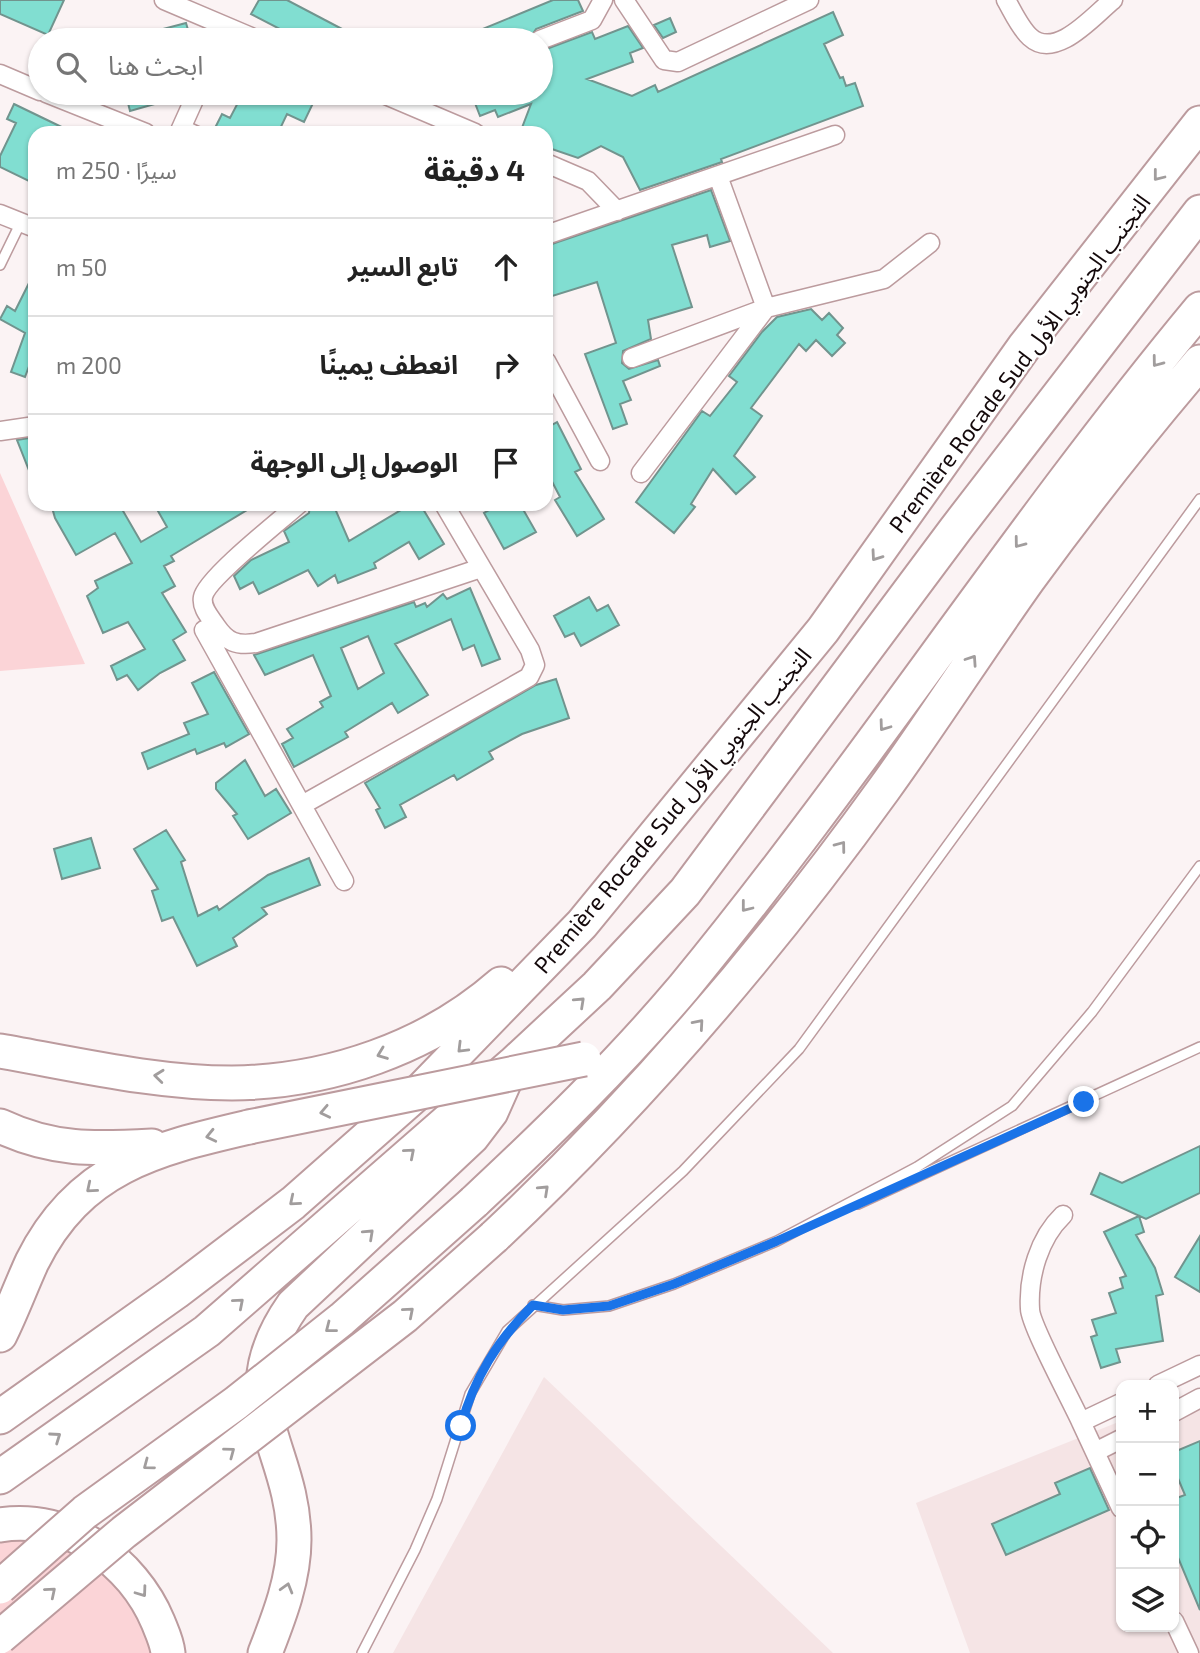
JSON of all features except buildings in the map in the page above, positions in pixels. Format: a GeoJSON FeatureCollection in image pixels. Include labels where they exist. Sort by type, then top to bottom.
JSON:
{"type":"FeatureCollection","features":[{"type":"Feature","properties":{"kind":"highway","name":"Première Rocade Sud التجنب الجنوبي الأول"},"geometry":{"type":"LineString","coordinates":[[0,1417],[176,1292],[293,1203],[421,1090],[582,924],[823,630],[1024,347],[1200,123]]}},
{"type":"Feature","properties":{"kind":"highway"},"geometry":{"type":"LineString","coordinates":[[0,1477],[207,1331],[513,1064],[597,986],[685,892],[988,487],[1200,212]]}},
{"type":"Feature","properties":{"kind":"highway"},"geometry":{"type":"LineString","coordinates":[[0,1587],[86,1512],[236,1403],[342,1319],[558,1124],[683,988],[828,803],[947,639],[1200,309]]}},
{"type":"Feature","properties":{"kind":"highway"},"geometry":{"type":"LineString","coordinates":[[0,1637],[124,1532],[405,1316],[572,1164],[643,1087],[778,928],[883,790],[1030,578],[1200,362]]}},
{"type":"Feature","properties":{"kind":"highway"},"geometry":{"type":"LineString","coordinates":[[0,1051],[154,1076],[229,1083],[265,1081],[340,1068],[411,1042],[449,1022],[484,999],[537,952],[582,924]]}},
{"type":"Feature","properties":{"kind":"highway"},"geometry":{"type":"LineString","coordinates":[[0,1126],[32,1141],[83,1149],[172,1144],[584,1059],[624,1034],[683,988]]}},
{"type":"Feature","properties":{"kind":"highway"},"geometry":{"type":"LineString","coordinates":[[265,1653],[290,1577],[294,1539],[289,1504],[262,1403],[262,1377],[280,1323],[293,1305],[472,1136],[491,1112],[513,1064]]}},
{"type":"Feature","properties":{"kind":"highway"},"geometry":{"type":"LineString","coordinates":[[0,1335],[32,1263],[47,1236],[68,1210],[91,1187],[122,1166],[172,1144]]}},
{"type":"Feature","properties":{"kind":"highway"},"geometry":{"type":"LineString","coordinates":[[0,1525],[16,1522],[56,1528],[92,1544],[124,1569],[147,1597],[168,1653]]}},
{"type":"Feature","properties":{"kind":"street"},"geometry":{"type":"LineString","coordinates":[[164,0],[213,28]]}},
{"type":"Feature","properties":{"kind":"street"},"geometry":{"type":"LineString","coordinates":[[553,35],[592,20],[603,0]]}},
{"type":"Feature","properties":{"kind":"street"},"geometry":{"type":"LineString","coordinates":[[624,0],[664,60],[678,62],[809,0]]}},
{"type":"Feature","properties":{"kind":"street"},"geometry":{"type":"LineString","coordinates":[[1006,0],[1028,36],[1044,44],[1062,41],[1113,0]]}},
{"type":"Feature","properties":{"kind":"street"},"geometry":{"type":"LineString","coordinates":[[0,74],[28,85]]}},
{"type":"Feature","properties":{"kind":"street"},"geometry":{"type":"LineString","coordinates":[[76,105],[128,126]]}},
{"type":"Feature","properties":{"kind":"street"},"geometry":{"type":"LineString","coordinates":[[183,126],[192,105]]}},
{"type":"Feature","properties":{"kind":"street"},"geometry":{"type":"LineString","coordinates":[[409,105],[459,126]]}},
{"type":"Feature","properties":{"kind":"street"},"geometry":{"type":"LineString","coordinates":[[553,233],[835,135]]}},
{"type":"Feature","properties":{"kind":"street"},"geometry":{"type":"LineString","coordinates":[[553,166],[588,181],[617,211]]}},
{"type":"Feature","properties":{"kind":"street"},"geometry":{"type":"LineString","coordinates":[[718,176],[766,308]]}},
{"type":"Feature","properties":{"kind":"street"},"geometry":{"type":"LineString","coordinates":[[0,214],[28,225]]}},
{"type":"Feature","properties":{"kind":"street"},"geometry":{"type":"LineString","coordinates":[[632,358],[766,308],[884,279],[930,243]]}},
{"type":"Feature","properties":{"kind":"street"},"geometry":{"type":"LineString","coordinates":[[641,473],[766,308]]}},
{"type":"Feature","properties":{"kind":"street"},"geometry":{"type":"LineString","coordinates":[[553,374],[600,461]]}},
{"type":"Feature","properties":{"kind":"street"},"geometry":{"type":"LineString","coordinates":[[0,431],[28,427]]}},
{"type":"Feature","properties":{"kind":"street"},"geometry":{"type":"LineString","coordinates":[[291,511],[216,577],[203,596],[203,607],[223,637],[232,643],[256,643],[481,568]]}},
{"type":"Feature","properties":{"kind":"street"},"geometry":{"type":"LineString","coordinates":[[302,805],[529,677],[535,665],[530,650],[448,511]]}},
{"type":"Feature","properties":{"kind":"street"},"geometry":{"type":"LineString","coordinates":[[204,630],[344,881]]}},
{"type":"Feature","properties":{"kind":"street"},"geometry":{"type":"LineString","coordinates":[[1063,1215],[1051,1227],[1036,1258],[1029,1311],[1120,1506]]}},
{"type":"Feature","properties":{"kind":"street"},"geometry":{"type":"LineString","coordinates":[[1168,1380],[1200,1365]]}},
{"type":"Feature","properties":{"kind":"street"},"geometry":{"type":"LineString","coordinates":[[1179,1409],[1200,1398]]}},
{"type":"Feature","properties":{"kind":"street"},"geometry":{"type":"LineString","coordinates":[[1082,1422],[1116,1405]]}},
{"type":"Feature","properties":{"kind":"street"},"geometry":{"type":"LineString","coordinates":[[1095,1452],[1116,1442]]}},
{"type":"Feature","properties":{"kind":"street"},"geometry":{"type":"LineString","coordinates":[[1179,1632],[1189,1653]]}},
{"type":"Feature","properties":{"kind":"lane"},"geometry":{"type":"LineString","coordinates":[[0,265],[28,225]]}},
{"type":"Feature","properties":{"kind":"lane"},"geometry":{"type":"LineString","coordinates":[[362,1653],[415,1550],[437,1499],[470,1394],[507,1331],[683,1171],[799,1049],[1200,499]]}},
{"type":"Feature","properties":{"kind":"lane"},"geometry":{"type":"LineString","coordinates":[[777,1241],[917,1167],[1012,1106],[1092,1012],[1200,866]]}},
{"type":"Feature","properties":{"kind":"lane"},"geometry":{"type":"LineString","coordinates":[[533,1305],[563,1310],[609,1306],[674,1284],[777,1241],[1200,1046]]}},
{"type":"Feature","properties":{"kind":"shaded area"},"geometry":{"type":"Polygon","coordinates":[[[0,473],[85,664],[0,671],[0,473]]]}},
{"type":"Feature","properties":{"kind":"shaded area"},"geometry":{"type":"Polygon","coordinates":[[[544,1377],[833,1653],[393,1653],[544,1377]]]}},
{"type":"Feature","properties":{"kind":"shaded area"},"geometry":{"type":"Polygon","coordinates":[[[1200,1390],[1200,1653],[970,1653],[916,1503],[1116,1423],[1116,1632],[1179,1632],[1179,1399],[1200,1390]]]}},
{"type":"Feature","properties":{"kind":"shaded area"},"geometry":{"type":"Polygon","coordinates":[[[0,1534],[72,1544],[141,1607],[154,1653],[0,1653],[0,1534]]]}},
{"type":"Feature","properties":{"kind":"route"},"geometry":{"type":"LineString","coordinates":[[461,1426],[470,1394],[489,1357],[507,1331],[533,1305],[563,1310],[609,1306],[674,1284],[777,1241],[1084,1102]]}}]}
